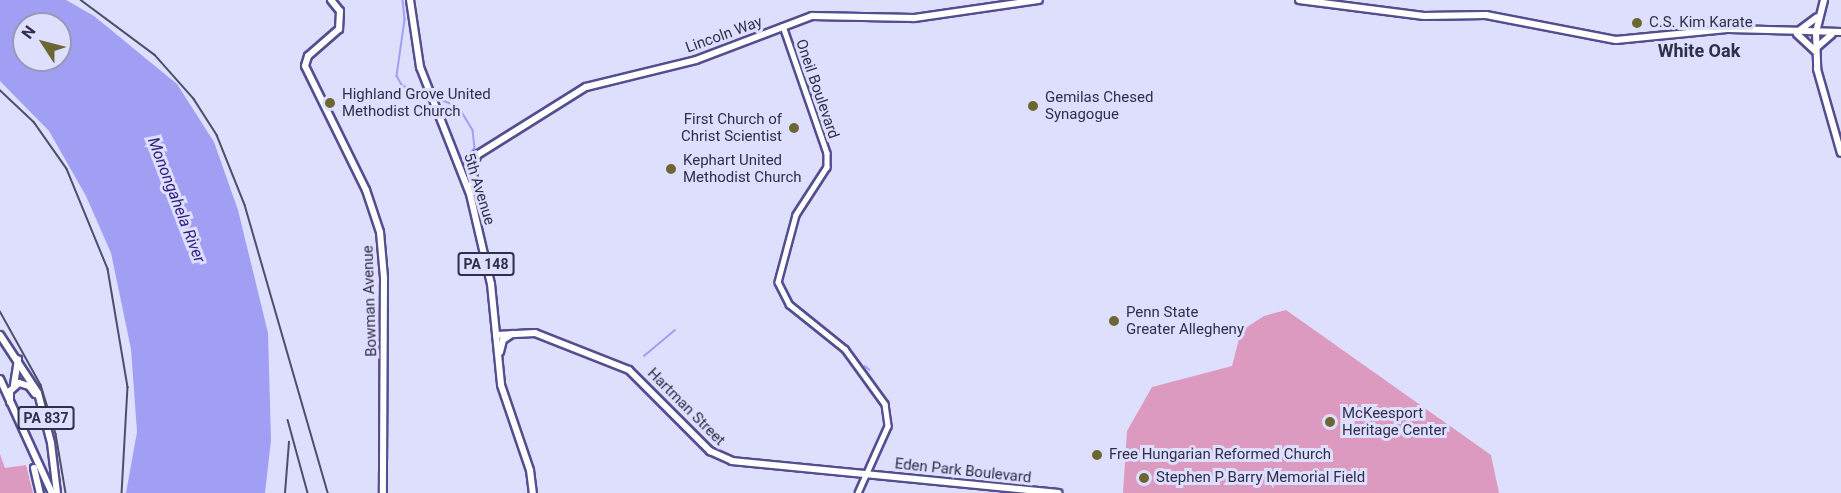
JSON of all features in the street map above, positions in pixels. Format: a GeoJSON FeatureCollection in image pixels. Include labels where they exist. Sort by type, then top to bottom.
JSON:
{"type":"FeatureCollection","features":[{"type":"Feature","properties":{"kind":"main road","name":"Bowman Avenue"},"geometry":{"type":"LineString","coordinates":[[331,0],[341,14],[338,32],[308,56],[305,66],[366,190],[380,232],[384,278],[383,493]]}},
{"type":"Feature","properties":{"kind":"main road","name":"5th Avenue"},"geometry":{"type":"LineString","coordinates":[[410,0],[420,67],[470,194],[490,284],[501,385],[530,470],[533,493]]}},
{"type":"Feature","properties":{"kind":"main road","name":"Lincoln Way"},"geometry":{"type":"LineString","coordinates":[[470,194],[477,155],[573,92],[696,60],[812,16],[914,18],[1039,0]]}},
{"type":"Feature","properties":{"kind":"main road"},"geometry":{"type":"LineString","coordinates":[[1299,0],[1424,16],[1486,15],[1616,40],[1725,30],[1837,33]]}},
{"type":"Feature","properties":{"kind":"main road"},"geometry":{"type":"LineString","coordinates":[[1824,0],[1816,33],[1816,50],[1822,94],[1841,153]]}},
{"type":"Feature","properties":{"kind":"main road"},"geometry":{"type":"LineString","coordinates":[[1793,33],[1808,27],[1821,10]]}},
{"type":"Feature","properties":{"kind":"main road"},"geometry":{"type":"LineString","coordinates":[[1793,33],[1816,50]]}},
{"type":"Feature","properties":{"kind":"main road"},"geometry":{"type":"LineString","coordinates":[[1816,50],[1837,33]]}},
{"type":"Feature","properties":{"kind":"main road"},"geometry":{"type":"LineString","coordinates":[[499,358],[503,340],[515,333]]}},
{"type":"Feature","properties":{"kind":"main road","name":"Hartman Street"},"geometry":{"type":"LineString","coordinates":[[496,335],[535,333],[636,374],[716,456],[738,462],[866,473]]}},
{"type":"Feature","properties":{"kind":"main road","name":"PA 837"},"geometry":{"type":"LineString","coordinates":[[0,335],[14,351],[46,416],[53,493]]}},
{"type":"Feature","properties":{"kind":"main road"},"geometry":{"type":"LineString","coordinates":[[10,402],[19,367],[14,351]]}},
{"type":"Feature","properties":{"kind":"main road"},"geometry":{"type":"LineString","coordinates":[[0,379],[53,493]]}},
{"type":"Feature","properties":{"kind":"main road"},"geometry":{"type":"LineString","coordinates":[[14,385],[25,383],[36,397],[53,493]]}},
{"type":"Feature","properties":{"kind":"main road","name":"PA 837"},"geometry":{"type":"LineString","coordinates":[[0,388],[34,468],[40,493]]}},
{"type":"Feature","properties":{"kind":"main road"},"geometry":{"type":"LineString","coordinates":[[34,468],[53,493]]}},
{"type":"Feature","properties":{"kind":"main road","name":"Eden Park Boulevard"},"geometry":{"type":"LineString","coordinates":[[866,473],[1058,493]]}},
{"type":"Feature","properties":{"kind":"street","name":"Oneil Boulevard"},"geometry":{"type":"LineString","coordinates":[[783,26],[827,153],[827,167],[796,215],[778,282],[789,304],[845,350],[885,404],[888,426],[858,493]]}},
{"type":"Feature","properties":{"kind":"shaded area"},"geometry":{"type":"Polygon","coordinates":[[[1286,310],[1491,455],[1499,493],[1123,493],[1127,431],[1152,387],[1232,366],[1241,331],[1264,316],[1286,310]]]}},
{"type":"Feature","properties":{"kind":"shaded area"},"geometry":{"type":"Polygon","coordinates":[[[0,454],[5,468],[26,465],[33,493],[0,493],[0,454]]]}},
{"type":"Feature","properties":{"kind":"water","name":"Monongahela River"},"geometry":{"type":"Polygon","coordinates":[[[0,0],[66,0],[94,16],[177,84],[214,142],[238,210],[268,333],[271,440],[265,493],[126,493],[137,432],[131,349],[111,253],[86,196],[49,131],[0,81],[0,0]]]}},
{"type":"Feature","properties":{"kind":"waterway"},"geometry":{"type":"LineString","coordinates":[[403,0],[405,20],[397,76],[402,85],[425,98]]}},
{"type":"Feature","properties":{"kind":"waterway"},"geometry":{"type":"LineString","coordinates":[[436,98],[459,107],[473,130],[475,148],[464,163]]}},
{"type":"Feature","properties":{"kind":"waterway"},"geometry":{"type":"LineString","coordinates":[[644,356],[675,330]]}},
{"type":"Feature","properties":{"kind":"waterway"},"geometry":{"type":"LineString","coordinates":[[865,366],[870,370]]}},
{"type":"Feature","properties":{"kind":"railway"},"geometry":{"type":"LineString","coordinates":[[81,0],[155,55],[194,99],[217,135],[245,205],[328,493]]}},
{"type":"Feature","properties":{"kind":"railway"},"geometry":{"type":"LineString","coordinates":[[0,90],[34,122],[67,169],[108,269],[128,387],[122,493]]}},
{"type":"Feature","properties":{"kind":"railway"},"geometry":{"type":"LineString","coordinates":[[0,311],[41,385],[56,434],[66,493]]}},
{"type":"Feature","properties":{"kind":"railway"},"geometry":{"type":"LineString","coordinates":[[288,420],[308,493]]}},
{"type":"Feature","properties":{"kind":"railway"},"geometry":{"type":"LineString","coordinates":[[285,493],[289,442]]}},
{"type":"Feature","properties":{"kind":"place","name":"C.S. Kim Karate"},"geometry":{"type":"Point","coordinates":[1637,23]}},
{"type":"Feature","properties":{"kind":"place","name":"Highland Grove United Methodist Church"},"geometry":{"type":"Point","coordinates":[330,103]}},
{"type":"Feature","properties":{"kind":"place","name":"Gemilas Chesed Synagogue"},"geometry":{"type":"Point","coordinates":[1033,106]}},
{"type":"Feature","properties":{"kind":"place","name":"First Church of Christ Scientist"},"geometry":{"type":"Point","coordinates":[794,128]}},
{"type":"Feature","properties":{"kind":"place","name":"Kephart United Methodist Church"},"geometry":{"type":"Point","coordinates":[671,169]}},
{"type":"Feature","properties":{"kind":"place","name":"Penn State Greater Allegheny"},"geometry":{"type":"Point","coordinates":[1114,321]}},
{"type":"Feature","properties":{"kind":"place","name":"McKeesport Heritage Center"},"geometry":{"type":"Point","coordinates":[1330,422]}},
{"type":"Feature","properties":{"kind":"place","name":"Free Hungarian Reformed Church"},"geometry":{"type":"Point","coordinates":[1097,455]}},
{"type":"Feature","properties":{"kind":"place","name":"Stephen P Barry Memorial Field"},"geometry":{"type":"Point","coordinates":[1144,478]}},
{"type":"Feature","properties":{"kind":"district","name":"White Oak"},"geometry":{"type":"Point","coordinates":[1699,51]}}]}
